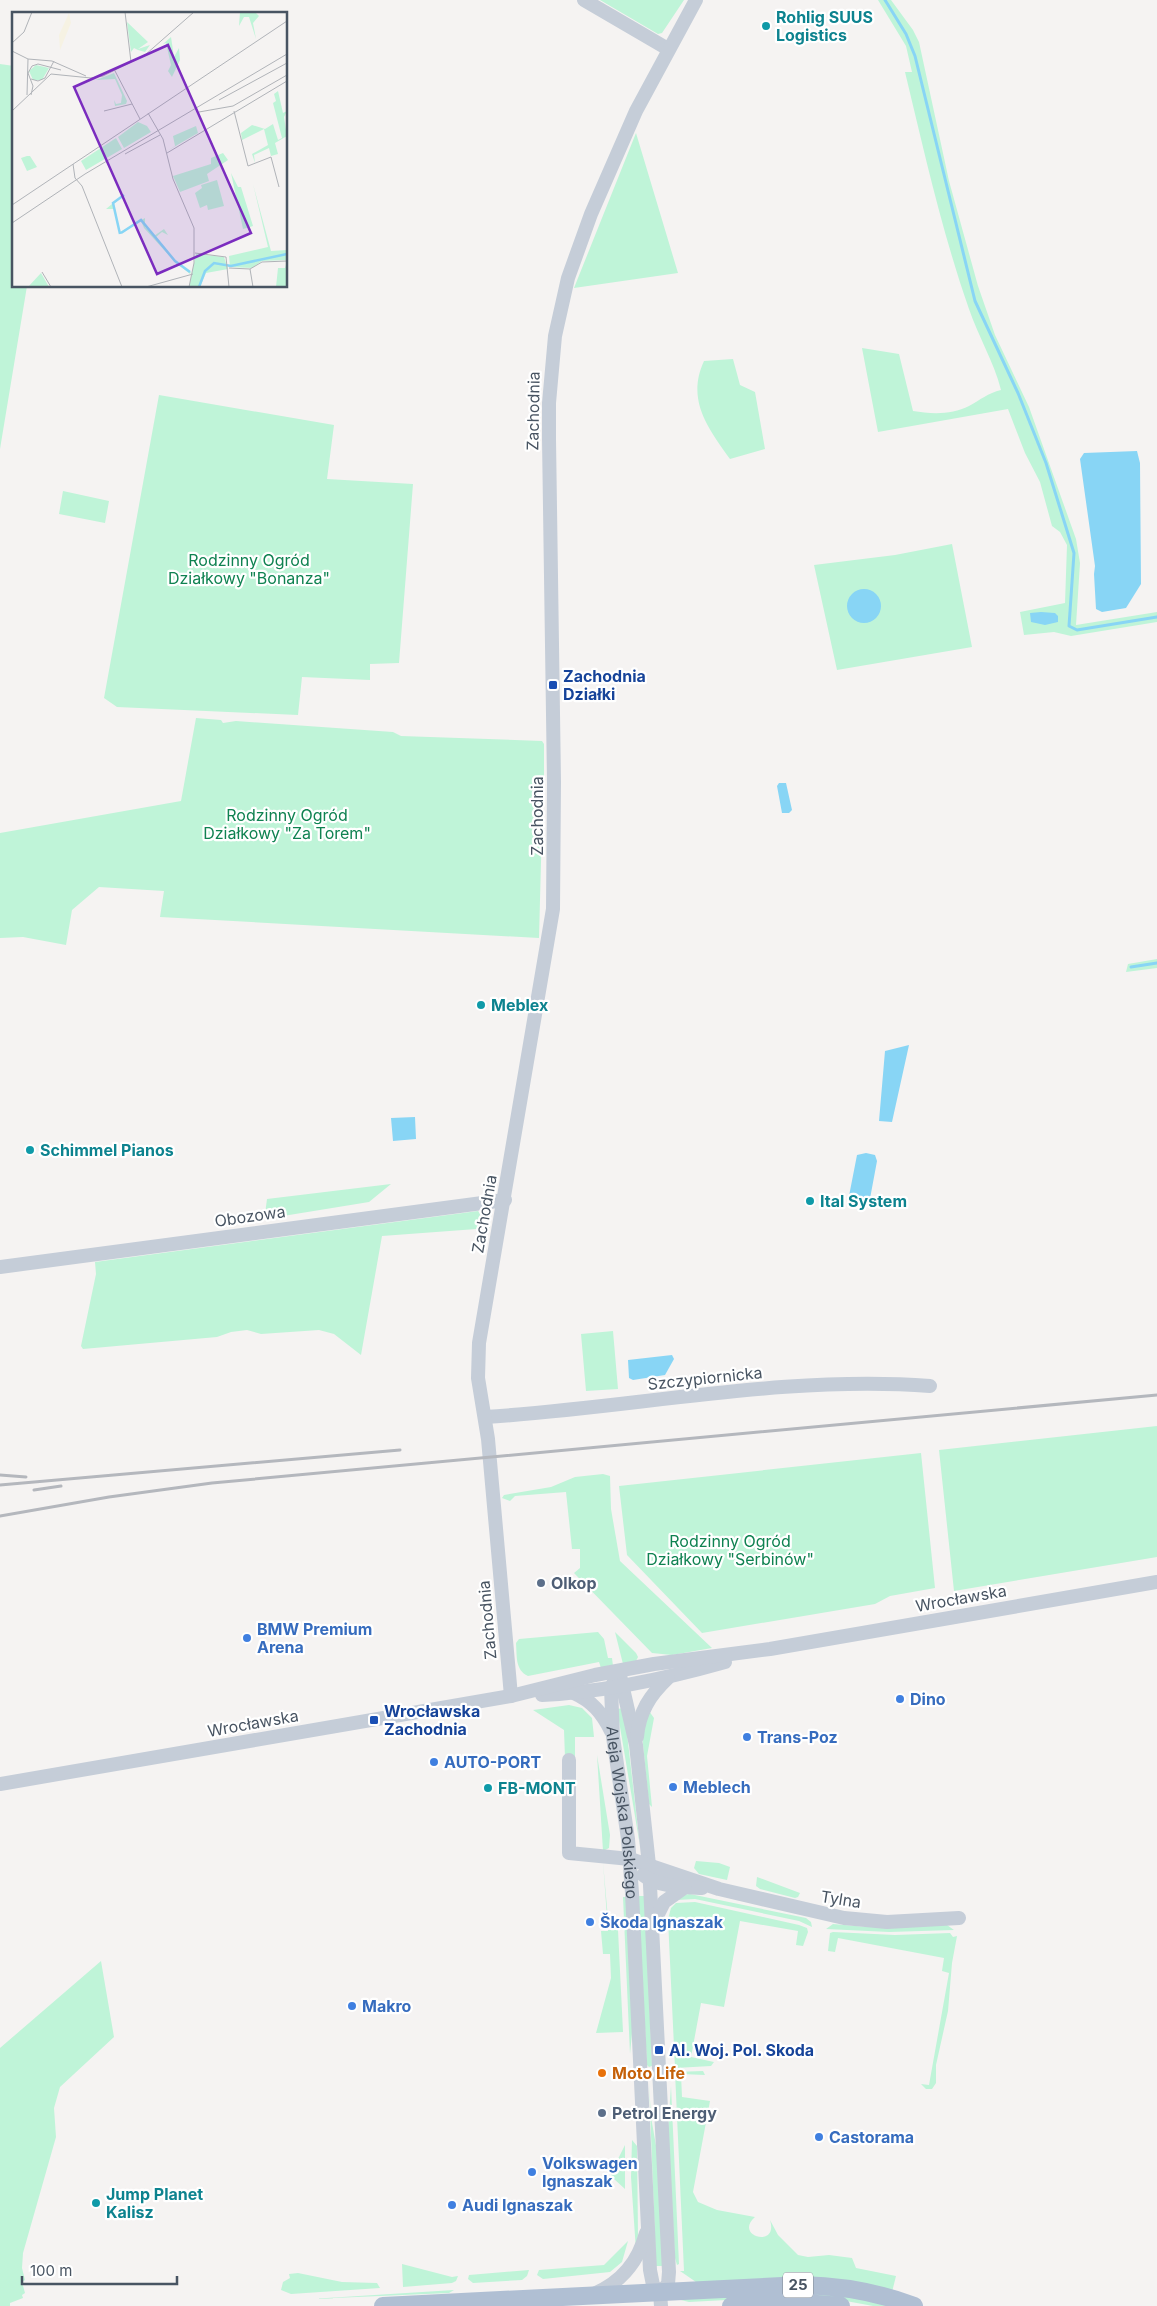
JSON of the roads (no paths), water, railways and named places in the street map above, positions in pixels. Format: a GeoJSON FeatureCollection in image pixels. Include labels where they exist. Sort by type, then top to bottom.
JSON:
{"type":"FeatureCollection","features":[{"type":"Feature","properties":{"kind":"main road","name":"25"},"geometry":{"type":"LineString","coordinates":[[384,2306],[454,2305],[590,2296],[661,2299],[718,2288],[818,2285],[868,2292],[914,2306]]}},
{"type":"Feature","properties":{"kind":"main road","name":"25"},"geometry":{"type":"LineString","coordinates":[[730,2306],[805,2303],[841,2306]]}},
{"type":"Feature","properties":{"kind":"street"},"geometry":{"type":"LineString","coordinates":[[584,0],[668,49]]}},
{"type":"Feature","properties":{"kind":"street","name":"Zachodnia"},"geometry":{"type":"LineString","coordinates":[[511,1696],[485,1417],[479,1387],[478,1355],[553,909],[554,766],[549,439],[550,394],[555,336],[568,278],[591,214],[626,132],[668,49],[696,0]]}},
{"type":"Feature","properties":{"kind":"street","name":"Obozowa"},"geometry":{"type":"LineString","coordinates":[[0,1267],[505,1200]]}},
{"type":"Feature","properties":{"kind":"street","name":"Szczypiornicka"},"geometry":{"type":"LineString","coordinates":[[485,1417],[572,1411],[766,1389],[867,1384],[930,1386]]}},
{"type":"Feature","properties":{"kind":"street","name":"Wrocławska"},"geometry":{"type":"LineString","coordinates":[[0,1784],[511,1696],[619,1671],[770,1649],[1157,1582]]}},
{"type":"Feature","properties":{"kind":"street","name":"Wrocławska"},"geometry":{"type":"LineString","coordinates":[[511,1696],[574,1694],[668,1678],[770,1649]]}},
{"type":"Feature","properties":{"kind":"street"},"geometry":{"type":"LineString","coordinates":[[617,1687],[619,1671]]}},
{"type":"Feature","properties":{"kind":"street"},"geometry":{"type":"LineString","coordinates":[[636,1745],[643,1710],[653,1692],[668,1678]]}},
{"type":"Feature","properties":{"kind":"street","name":"Aleja Wojska Polskiego"},"geometry":{"type":"LineString","coordinates":[[617,1687],[613,1736],[630,1859],[651,2277],[661,2299]]}},
{"type":"Feature","properties":{"kind":"street","name":"Aleja Wojska Polskiego"},"geometry":{"type":"LineString","coordinates":[[617,1687],[636,1745],[649,1866],[669,2272],[668,2284],[661,2299]]}},
{"type":"Feature","properties":{"kind":"street"},"geometry":{"type":"LineString","coordinates":[[574,1694],[589,1701],[598,1709],[613,1736]]}},
{"type":"Feature","properties":{"kind":"street","name":"Tylna"},"geometry":{"type":"LineString","coordinates":[[569,1760],[569,1853],[630,1859],[719,1889],[821,1914],[859,1920],[911,1921],[959,1918]]}},
{"type":"Feature","properties":{"kind":"street"},"geometry":{"type":"LineString","coordinates":[[630,1859],[650,1880]]}},
{"type":"Feature","properties":{"kind":"street","name":"Tylna"},"geometry":{"type":"LineString","coordinates":[[650,1880],[685,1887],[719,1889]]}},
{"type":"Feature","properties":{"kind":"street"},"geometry":{"type":"LineString","coordinates":[[653,1925],[664,1902],[685,1887]]}},
{"type":"Feature","properties":{"kind":"street"},"geometry":{"type":"LineString","coordinates":[[590,2296],[604,2290],[629,2270],[638,2254],[648,2225]]}},
{"type":"Feature","properties":{"kind":"water"},"geometry":{"type":"Polygon","coordinates":[[[1137,451],[1140,463],[1141,584],[1126,608],[1102,612],[1096,609],[1095,566],[1080,459],[1084,453],[1137,451]]]}},
{"type":"Feature","properties":{"kind":"water"},"geometry":{"type":"Polygon","coordinates":[[[864,589],[871,590],[876,594],[880,599],[880,613],[876,618],[871,622],[864,623],[857,622],[852,618],[848,613],[847,606],[848,599],[852,594],[857,590],[864,589]]]}},
{"type":"Feature","properties":{"kind":"water"},"geometry":{"type":"Polygon","coordinates":[[[1030,613],[1055,613],[1058,616],[1058,622],[1045,625],[1031,622],[1030,613]]]}},
{"type":"Feature","properties":{"kind":"water"},"geometry":{"type":"Polygon","coordinates":[[[779,783],[786,783],[792,810],[789,813],[782,813],[777,786],[779,783]]]}},
{"type":"Feature","properties":{"kind":"water"},"geometry":{"type":"Polygon","coordinates":[[[909,1045],[892,1122],[879,1121],[885,1051],[909,1045]]]}},
{"type":"Feature","properties":{"kind":"water"},"geometry":{"type":"Polygon","coordinates":[[[415,1117],[416,1139],[393,1141],[391,1118],[415,1117]]]}},
{"type":"Feature","properties":{"kind":"water"},"geometry":{"type":"Polygon","coordinates":[[[866,1153],[875,1155],[877,1161],[869,1204],[865,1205],[850,1200],[849,1196],[857,1155],[866,1153]]]}},
{"type":"Feature","properties":{"kind":"water"},"geometry":{"type":"Polygon","coordinates":[[[672,1355],[674,1359],[665,1375],[633,1380],[629,1378],[628,1360],[672,1355]]]}},
{"type":"Feature","properties":{"kind":"waterway"},"geometry":{"type":"LineString","coordinates":[[885,0],[906,34],[915,56],[975,301],[1018,393],[1046,463],[1074,553],[1069,626],[1077,630],[1157,617]]}},
{"type":"Feature","properties":{"kind":"waterway"},"geometry":{"type":"LineString","coordinates":[[1131,967],[1157,963]]}},
{"type":"Feature","properties":{"kind":"railway"},"geometry":{"type":"LineString","coordinates":[[0,1516],[109,1497],[212,1483],[1157,1395]]}},
{"type":"Feature","properties":{"kind":"railway"},"geometry":{"type":"LineString","coordinates":[[0,1485],[400,1450]]}},
{"type":"Feature","properties":{"kind":"railway"},"geometry":{"type":"LineString","coordinates":[[0,1475],[26,1477]]}},
{"type":"Feature","properties":{"kind":"railway"},"geometry":{"type":"LineString","coordinates":[[34,1490],[61,1486]]}},
{"type":"Feature","properties":{"kind":"place","name":"Rohlig SUUS Logistics"},"geometry":{"type":"Point","coordinates":[766,26]}},
{"type":"Feature","properties":{"kind":"place","name":"Zachodnia Działki"},"geometry":{"type":"Point","coordinates":[553,685]}},
{"type":"Feature","properties":{"kind":"place","name":"Meblex"},"geometry":{"type":"Point","coordinates":[481,1005]}},
{"type":"Feature","properties":{"kind":"place","name":"Schimmel Pianos"},"geometry":{"type":"Point","coordinates":[30,1150]}},
{"type":"Feature","properties":{"kind":"place","name":"Ital System"},"geometry":{"type":"Point","coordinates":[810,1201]}},
{"type":"Feature","properties":{"kind":"place","name":"Olkop"},"geometry":{"type":"Point","coordinates":[541,1583]}},
{"type":"Feature","properties":{"kind":"place","name":"BMW Premium Arena"},"geometry":{"type":"Point","coordinates":[247,1638]}},
{"type":"Feature","properties":{"kind":"place","name":"Dino"},"geometry":{"type":"Point","coordinates":[900,1699]}},
{"type":"Feature","properties":{"kind":"place","name":"Wrocławska Zachodnia"},"geometry":{"type":"Point","coordinates":[374,1720]}},
{"type":"Feature","properties":{"kind":"place","name":"Trans-Poz"},"geometry":{"type":"Point","coordinates":[747,1737]}},
{"type":"Feature","properties":{"kind":"place","name":"AUTO-PORT"},"geometry":{"type":"Point","coordinates":[434,1762]}},
{"type":"Feature","properties":{"kind":"place","name":"Meblech"},"geometry":{"type":"Point","coordinates":[673,1787]}},
{"type":"Feature","properties":{"kind":"place","name":"FB-MONT"},"geometry":{"type":"Point","coordinates":[488,1788]}},
{"type":"Feature","properties":{"kind":"place","name":"Škoda Ignaszak"},"geometry":{"type":"Point","coordinates":[590,1922]}},
{"type":"Feature","properties":{"kind":"place","name":"Makro"},"geometry":{"type":"Point","coordinates":[352,2006]}},
{"type":"Feature","properties":{"kind":"place","name":"Al. Woj. Pol. Skoda"},"geometry":{"type":"Point","coordinates":[659,2050]}},
{"type":"Feature","properties":{"kind":"place","name":"Moto Life"},"geometry":{"type":"Point","coordinates":[602,2073]}},
{"type":"Feature","properties":{"kind":"place","name":"Petrol Energy"},"geometry":{"type":"Point","coordinates":[602,2113]}},
{"type":"Feature","properties":{"kind":"place","name":"Castorama"},"geometry":{"type":"Point","coordinates":[819,2137]}},
{"type":"Feature","properties":{"kind":"place","name":"Volkswagen Ignaszak"},"geometry":{"type":"Point","coordinates":[532,2172]}},
{"type":"Feature","properties":{"kind":"place","name":"Jump Planet Kalisz"},"geometry":{"type":"Point","coordinates":[96,2203]}},
{"type":"Feature","properties":{"kind":"place","name":"Audi Ignaszak"},"geometry":{"type":"Point","coordinates":[452,2205]}},
{"type":"Feature","properties":{"kind":"park label","name":"Rodzinny Ogród Działkowy \"Bonanza\""},"geometry":{"type":"Point","coordinates":[249,569]}},
{"type":"Feature","properties":{"kind":"park label","name":"Rodzinny Ogród Działkowy \"Za Torem\""},"geometry":{"type":"Point","coordinates":[287,824]}},
{"type":"Feature","properties":{"kind":"park label","name":"Rodzinny Ogród Działkowy \"Serbinów\""},"geometry":{"type":"Point","coordinates":[730,1550]}}]}
